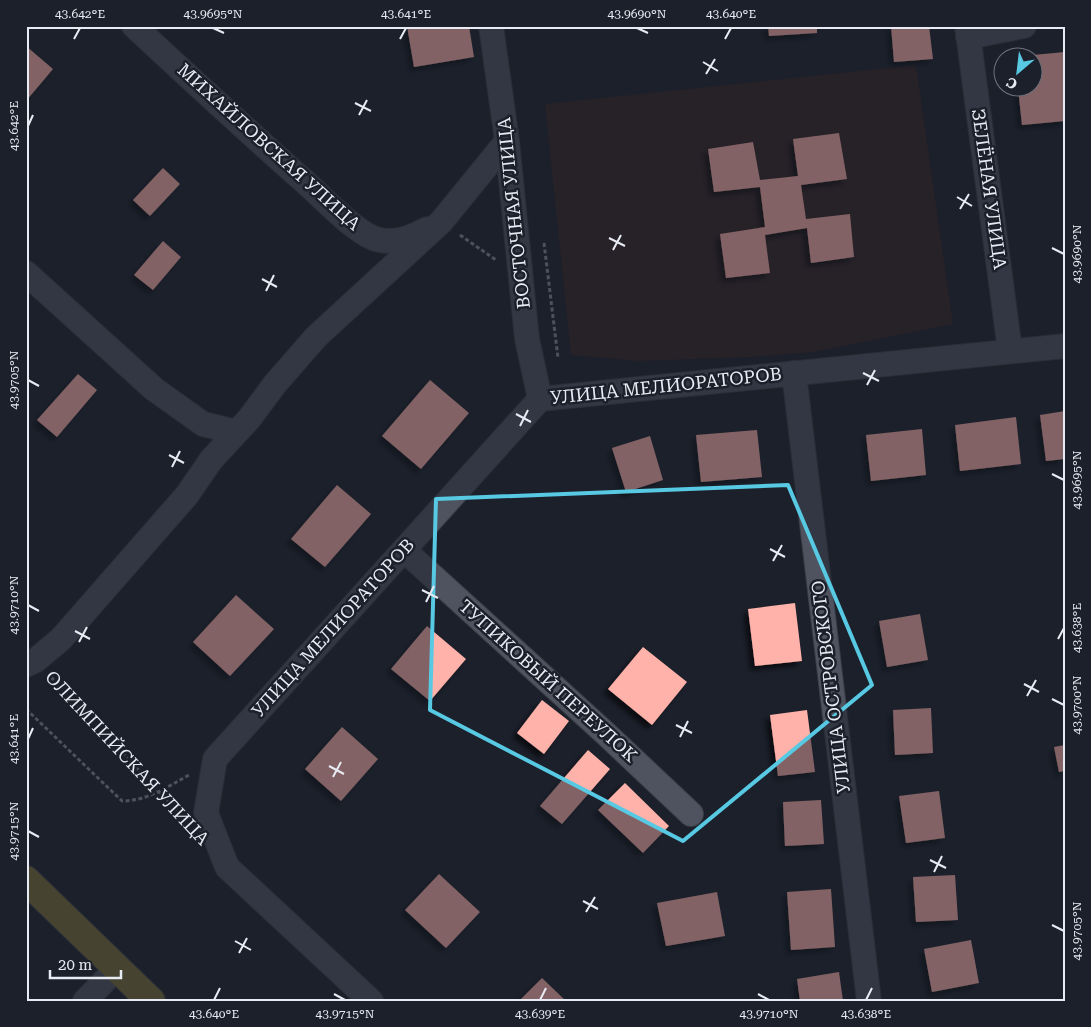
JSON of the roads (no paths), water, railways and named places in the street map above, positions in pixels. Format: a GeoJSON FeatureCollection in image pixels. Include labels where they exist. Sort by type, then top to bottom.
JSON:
{"type":"FeatureCollection","features":[{"type":"Feature","properties":{"kind":"main road"},"geometry":{"type":"LineString","coordinates":[[26,880],[151,1001]]}},
{"type":"Feature","properties":{"kind":"street","name":"МИХАЙЛОВСКАЯ УЛИЦА"},"geometry":{"type":"LineString","coordinates":[[134,26],[350,222],[373,238],[392,242],[416,235],[441,222]]}},
{"type":"Feature","properties":{"kind":"street","name":"ВОСТОЧНАЯ УЛИЦА"},"geometry":{"type":"LineString","coordinates":[[490,26],[507,140],[527,339],[540,399]]}},
{"type":"Feature","properties":{"kind":"street"},"geometry":{"type":"LineString","coordinates":[[968,32],[1024,26]]}},
{"type":"Feature","properties":{"kind":"street","name":"ЗЕЛЁНАЯ УЛИЦА"},"geometry":{"type":"LineString","coordinates":[[968,32],[1010,351]]}},
{"type":"Feature","properties":{"kind":"street"},"geometry":{"type":"LineString","coordinates":[[31,663],[61,639],[187,496],[212,460],[249,419],[275,384],[316,338],[441,222],[507,140]]}},
{"type":"Feature","properties":{"kind":"street"},"geometry":{"type":"LineString","coordinates":[[26,273],[154,389],[203,424],[236,432]]}},
{"type":"Feature","properties":{"kind":"street","name":"УЛИЦА МЕЛИОРАТОРОВ"},"geometry":{"type":"LineString","coordinates":[[216,759],[540,399],[1065,346]]}},
{"type":"Feature","properties":{"kind":"street","name":"УЛИЦА ОСТРОВСКОГО"},"geometry":{"type":"LineString","coordinates":[[794,373],[869,1001]]}},
{"type":"Feature","properties":{"kind":"street","name":"ТУПИКОВЫЙ ПЕРЕУЛОК"},"geometry":{"type":"LineString","coordinates":[[404,550],[605,732],[691,814]]}},
{"type":"Feature","properties":{"kind":"street","name":"ОЛИМПИЙСКАЯ УЛИЦА"},"geometry":{"type":"LineString","coordinates":[[216,759],[206,813],[227,867],[371,1001]]}},
{"type":"Feature","properties":{"kind":"street"},"geometry":{"type":"LineString","coordinates":[[85,1001],[118,968]]}}]}
